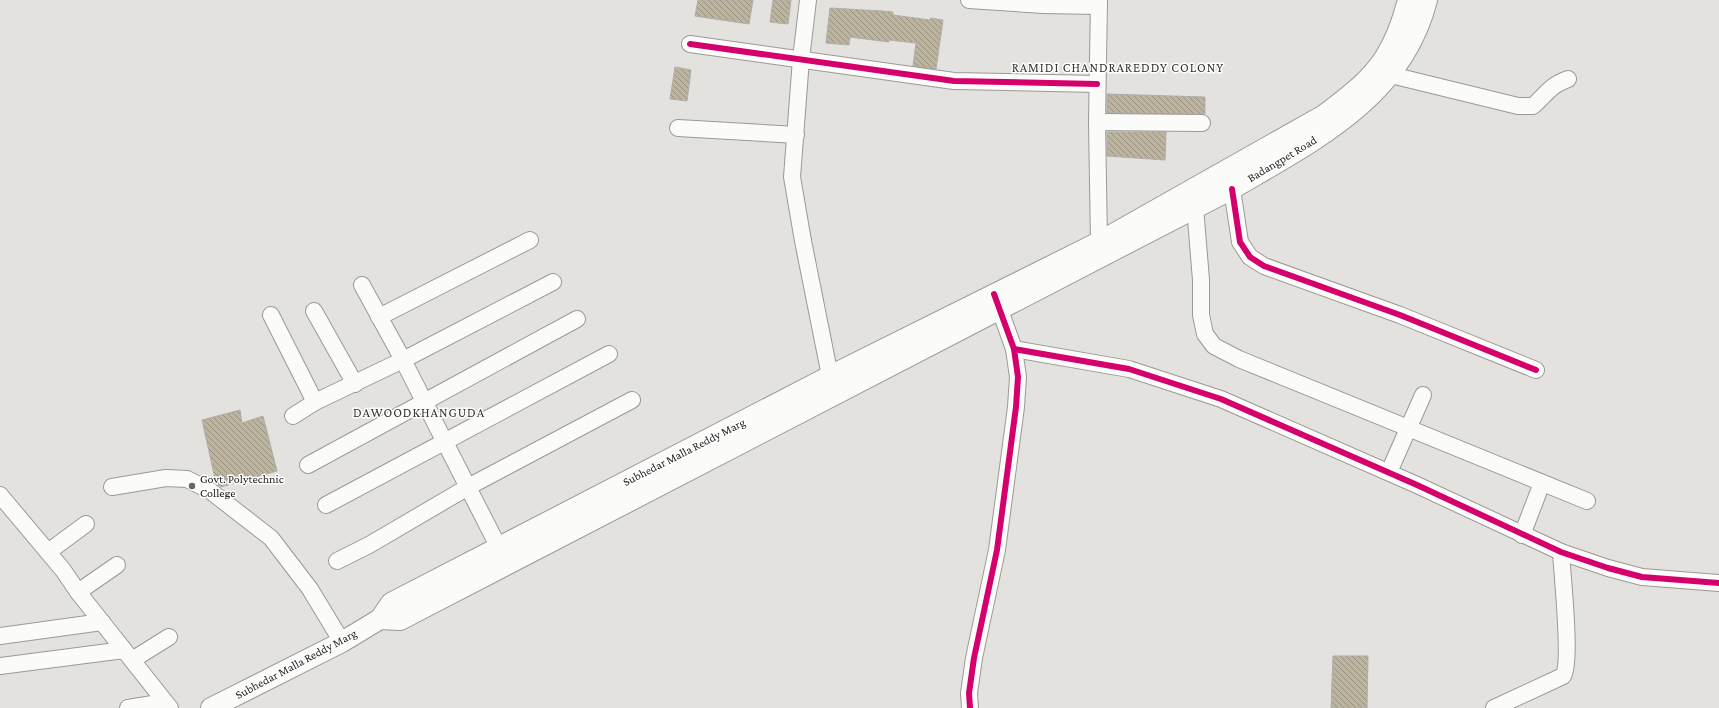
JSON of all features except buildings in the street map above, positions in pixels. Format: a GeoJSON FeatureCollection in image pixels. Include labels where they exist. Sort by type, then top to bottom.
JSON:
{"type":"FeatureCollection","features":[{"type":"Feature","properties":{"kind":"main road","name":"Badangpet Road"},"geometry":{"type":"LineString","coordinates":[[998,302],[1099,242],[1324,116],[1351,94],[1385,57],[1403,21],[1408,0]]}},
{"type":"Feature","properties":{"kind":"main road","name":"Badangpet Road"},"geometry":{"type":"LineString","coordinates":[[998,302],[1232,189],[1328,131],[1365,103],[1391,75],[1413,40],[1422,21],[1427,0]]}},
{"type":"Feature","properties":{"kind":"main road","name":"Subhedar Malla Reddy Marg"},"geometry":{"type":"LineString","coordinates":[[211,708],[342,642],[380,619],[391,603],[830,376],[998,302]]}},
{"type":"Feature","properties":{"kind":"main road","name":"Subhedar Malla Reddy Marg"},"geometry":{"type":"LineString","coordinates":[[380,619],[400,620],[827,398],[998,302]]}},
{"type":"Feature","properties":{"kind":"street"},"geometry":{"type":"LineString","coordinates":[[808,0],[801,59],[792,177],[830,376]]}},
{"type":"Feature","properties":{"kind":"street"},"geometry":{"type":"LineString","coordinates":[[969,0],[1036,5],[1099,3],[1096,122],[1099,242]]}},
{"type":"Feature","properties":{"kind":"street"},"geometry":{"type":"LineString","coordinates":[[690,44],[954,81],[1097,84]]}},
{"type":"Feature","properties":{"kind":"street"},"geometry":{"type":"LineString","coordinates":[[1391,75],[1518,106],[1533,106],[1541,99],[1551,86],[1568,79]]}},
{"type":"Feature","properties":{"kind":"street"},"geometry":{"type":"LineString","coordinates":[[1096,122],[1202,123]]}},
{"type":"Feature","properties":{"kind":"street"},"geometry":{"type":"LineString","coordinates":[[678,128],[796,135]]}},
{"type":"Feature","properties":{"kind":"street"},"geometry":{"type":"LineString","coordinates":[[1232,189],[1240,242],[1250,257],[1264,266],[1400,315],[1536,370]]}},
{"type":"Feature","properties":{"kind":"street"},"geometry":{"type":"LineString","coordinates":[[1195,207],[1201,280],[1201,315],[1205,334],[1214,346],[1239,359],[1409,427],[1587,501]]}},
{"type":"Feature","properties":{"kind":"street"},"geometry":{"type":"LineString","coordinates":[[379,316],[530,240]]}},
{"type":"Feature","properties":{"kind":"street"},"geometry":{"type":"LineString","coordinates":[[293,416],[315,402],[403,360],[553,282]]}},
{"type":"Feature","properties":{"kind":"street"},"geometry":{"type":"LineString","coordinates":[[362,285],[403,360],[499,548]]}},
{"type":"Feature","properties":{"kind":"street"},"geometry":{"type":"LineString","coordinates":[[970,708],[969,693],[974,658],[997,550],[1016,406],[1018,377],[1014,349],[998,302]]}},
{"type":"Feature","properties":{"kind":"street"},"geometry":{"type":"LineString","coordinates":[[314,311],[355,384]]}},
{"type":"Feature","properties":{"kind":"street"},"geometry":{"type":"LineString","coordinates":[[271,315],[315,402]]}},
{"type":"Feature","properties":{"kind":"street"},"geometry":{"type":"LineString","coordinates":[[308,465],[423,401],[577,319]]}},
{"type":"Feature","properties":{"kind":"street"},"geometry":{"type":"LineString","coordinates":[[1014,349],[1129,369],[1188,387],[1293,429],[1561,552],[1608,568],[1642,577],[1719,583]]}},
{"type":"Feature","properties":{"kind":"street"},"geometry":{"type":"LineString","coordinates":[[326,505],[609,354]]}},
{"type":"Feature","properties":{"kind":"street"},"geometry":{"type":"LineString","coordinates":[[1389,472],[1423,395]]}},
{"type":"Feature","properties":{"kind":"street"},"geometry":{"type":"LineString","coordinates":[[337,561],[468,487],[632,400]]}},
{"type":"Feature","properties":{"kind":"street"},"geometry":{"type":"LineString","coordinates":[[112,487],[166,478],[187,478],[209,490],[271,538],[310,589],[342,642]]}},
{"type":"Feature","properties":{"kind":"street"},"geometry":{"type":"LineString","coordinates":[[1522,535],[1542,483]]}},
{"type":"Feature","properties":{"kind":"street"},"geometry":{"type":"LineString","coordinates":[[0,495],[63,570],[78,592],[168,705]]}},
{"type":"Feature","properties":{"kind":"street"},"geometry":{"type":"LineString","coordinates":[[48,552],[86,524]]}},
{"type":"Feature","properties":{"kind":"street"},"geometry":{"type":"LineString","coordinates":[[1494,708],[1563,676],[1565,673],[1566,655],[1561,552]]}},
{"type":"Feature","properties":{"kind":"street"},"geometry":{"type":"LineString","coordinates":[[78,592],[117,565]]}},
{"type":"Feature","properties":{"kind":"street"},"geometry":{"type":"LineString","coordinates":[[0,636],[102,622]]}},
{"type":"Feature","properties":{"kind":"street"},"geometry":{"type":"LineString","coordinates":[[0,666],[128,655],[169,637]]}},
{"type":"Feature","properties":{"kind":"street"},"geometry":{"type":"LineString","coordinates":[[128,708],[168,705]]}},
{"type":"Feature","properties":{"kind":"cycle path"},"geometry":{"type":"LineString","coordinates":[[690,44],[954,81],[1097,84]]}},
{"type":"Feature","properties":{"kind":"cycle path"},"geometry":{"type":"LineString","coordinates":[[1232,189],[1240,242],[1250,257],[1264,266],[1400,315],[1536,370]]}},
{"type":"Feature","properties":{"kind":"cycle path"},"geometry":{"type":"LineString","coordinates":[[970,708],[969,693],[974,658],[997,550],[1016,407],[1018,377],[1014,349],[994,294]]}},
{"type":"Feature","properties":{"kind":"cycle path"},"geometry":{"type":"LineString","coordinates":[[1014,349],[1129,369],[1221,399],[1417,485],[1561,552],[1608,568],[1642,577],[1719,583]]}},
{"type":"Feature","properties":{"kind":"place","name":"Govt. Polytechnic College"},"geometry":{"type":"Point","coordinates":[192,486]}},
{"type":"Feature","properties":{"kind":"district","name":"RAMIDI CHANDRAREDDY COLONY"},"geometry":{"type":"Point","coordinates":[1118,67]}},
{"type":"Feature","properties":{"kind":"district","name":"DAWOODKHANGUDA"},"geometry":{"type":"Point","coordinates":[419,412]}}]}
